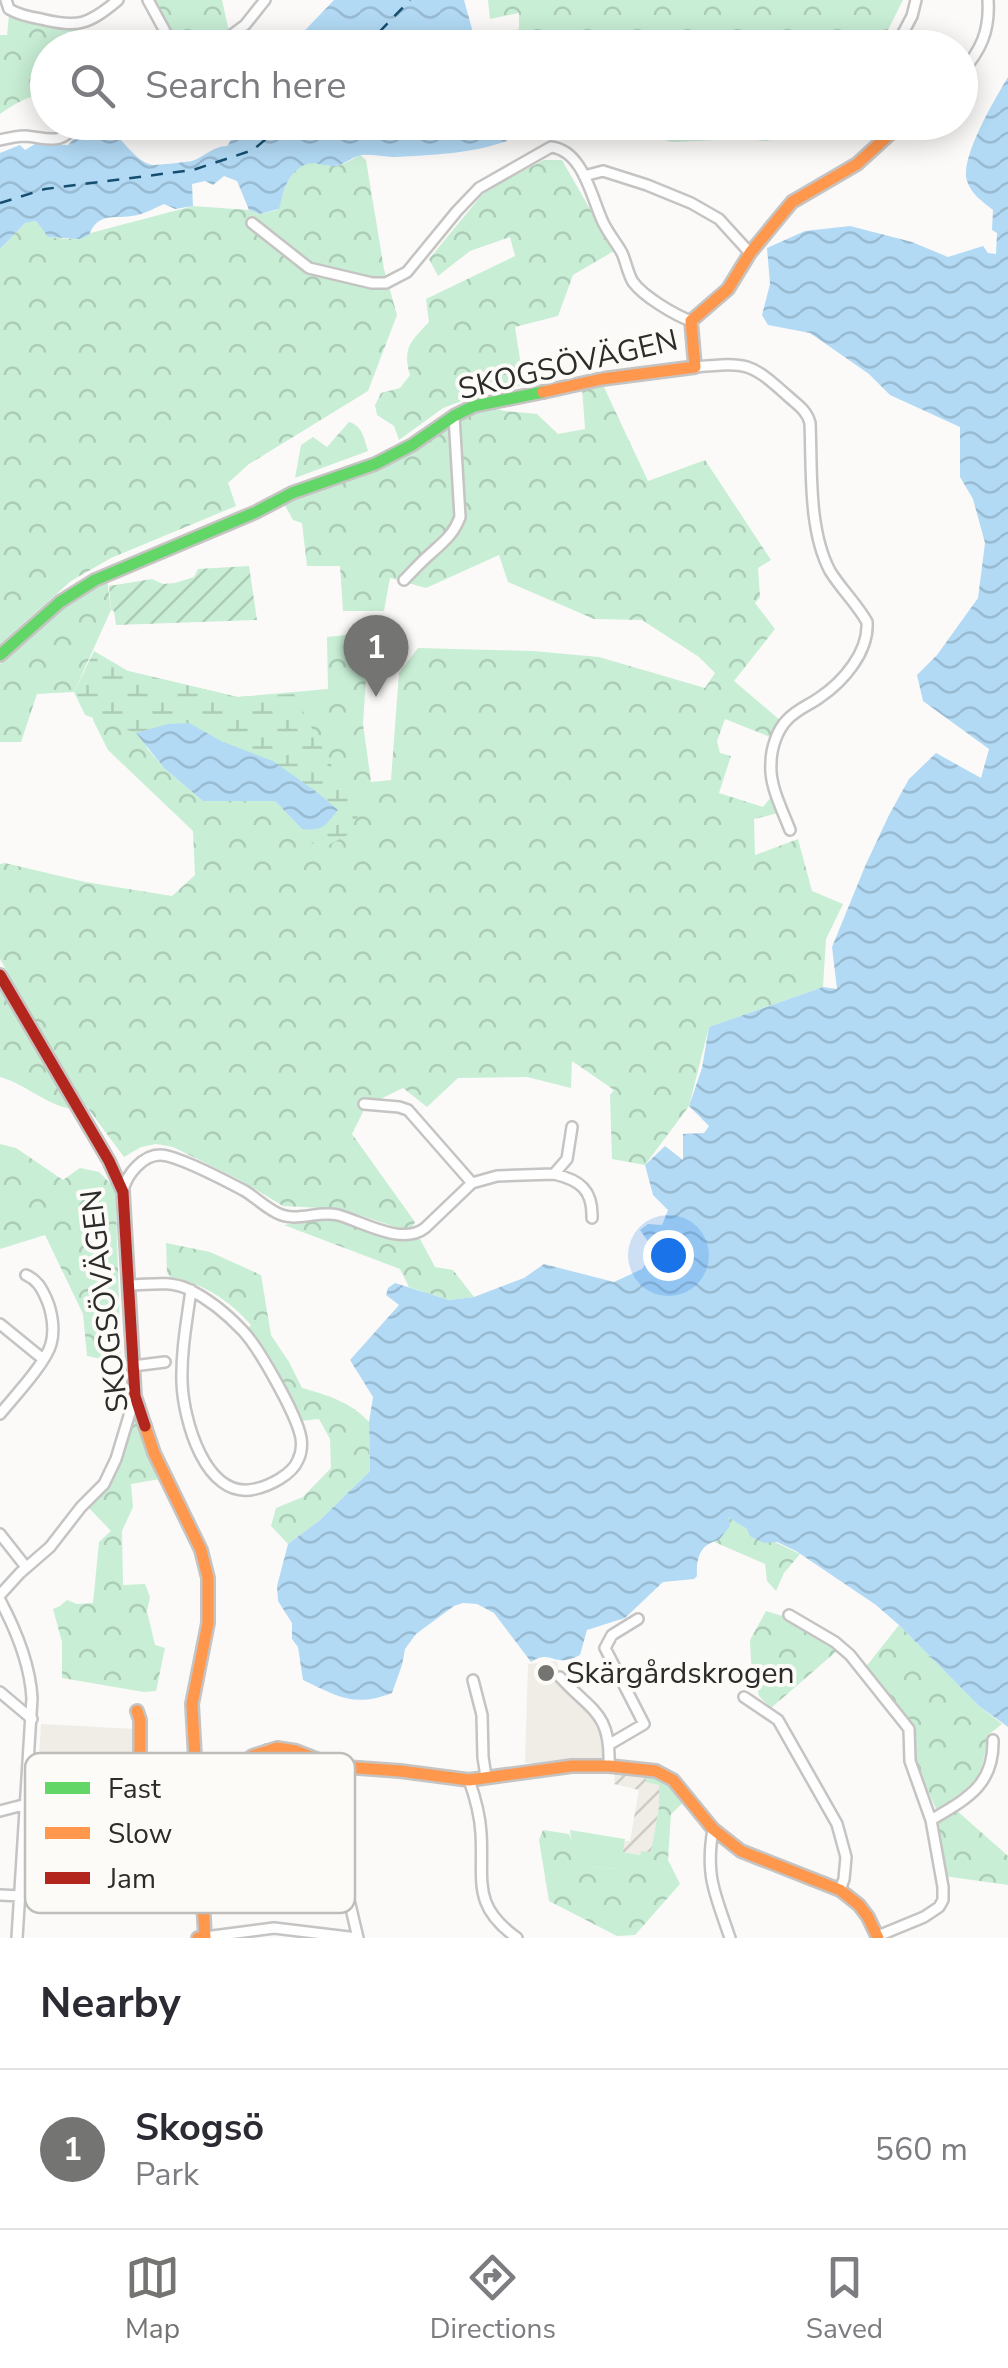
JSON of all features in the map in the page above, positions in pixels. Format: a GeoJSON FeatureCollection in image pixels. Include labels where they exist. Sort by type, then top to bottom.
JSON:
{"type":"FeatureCollection","features":[{"type":"Feature","properties":{"kind":"street"},"geometry":{"type":"LineString","coordinates":[[6,0],[16,14],[70,26],[93,19],[118,0]]}},
{"type":"Feature","properties":{"kind":"street"},"geometry":{"type":"LineString","coordinates":[[148,0],[164,30]]}},
{"type":"Feature","properties":{"kind":"street"},"geometry":{"type":"LineString","coordinates":[[238,30],[265,0]]}},
{"type":"Feature","properties":{"kind":"street"},"geometry":{"type":"LineString","coordinates":[[905,30],[916,0]]}},
{"type":"Feature","properties":{"kind":"street"},"geometry":{"type":"LineString","coordinates":[[978,51],[988,26],[988,0]]}},
{"type":"Feature","properties":{"kind":"street"},"geometry":{"type":"LineString","coordinates":[[0,140],[30,137]]}},
{"type":"Feature","properties":{"kind":"street","name":"SKOGSÖVÄGEN"},"geometry":{"type":"LineString","coordinates":[[0,654],[60,602],[95,580],[292,493],[385,459],[474,406],[615,377],[694,367],[692,321],[728,289],[750,253],[792,202],[857,164],[883,140]]}},
{"type":"Feature","properties":{"kind":"street"},"geometry":{"type":"LineString","coordinates":[[252,223],[309,268],[386,283],[406,272],[479,188],[551,147],[559,148],[571,156],[584,176],[634,283],[675,314],[692,321]]}},
{"type":"Feature","properties":{"kind":"street"},"geometry":{"type":"LineString","coordinates":[[584,176],[603,171],[691,203],[719,219],[750,253]]}},
{"type":"Feature","properties":{"kind":"street"},"geometry":{"type":"LineString","coordinates":[[694,367],[752,367],[808,415],[821,549],[830,571],[867,622],[865,645],[836,685],[786,720],[777,737],[770,763],[772,778],[790,830]]}},
{"type":"Feature","properties":{"kind":"street"},"geometry":{"type":"LineString","coordinates":[[404,580],[447,541],[460,517],[454,416]]}},
{"type":"Feature","properties":{"kind":"street","name":"SKOGSÖVÄGEN"},"geometry":{"type":"LineString","coordinates":[[0,975],[91,1129],[123,1192],[136,1396],[154,1453],[206,1565],[210,1609],[193,1692],[196,1753]]}},
{"type":"Feature","properties":{"kind":"street"},"geometry":{"type":"LineString","coordinates":[[364,1104],[408,1110],[472,1184]]}},
{"type":"Feature","properties":{"kind":"street"},"geometry":{"type":"LineString","coordinates":[[554,1174],[567,1159],[572,1127]]}},
{"type":"Feature","properties":{"kind":"street"},"geometry":{"type":"LineString","coordinates":[[123,1192],[136,1167],[162,1155],[243,1190],[284,1216],[330,1214],[410,1235],[418,1234],[472,1184],[497,1176],[554,1174],[589,1191],[592,1218]]}},
{"type":"Feature","properties":{"kind":"street"},"geometry":{"type":"LineString","coordinates":[[0,1414],[52,1342],[49,1303],[40,1286],[26,1275]]}},
{"type":"Feature","properties":{"kind":"street"},"geometry":{"type":"LineString","coordinates":[[128,1286],[170,1282],[191,1290],[213,1303],[244,1333],[271,1374],[300,1433],[300,1453],[294,1468],[256,1489],[238,1489],[220,1480],[208,1468],[193,1437],[182,1379],[191,1290]]}},
{"type":"Feature","properties":{"kind":"street"},"geometry":{"type":"LineString","coordinates":[[0,1324],[43,1359]]}},
{"type":"Feature","properties":{"kind":"street"},"geometry":{"type":"LineString","coordinates":[[133,1366],[165,1362]]}},
{"type":"Feature","properties":{"kind":"street"},"geometry":{"type":"LineString","coordinates":[[30,1753],[29,1674],[0,1598],[104,1484],[136,1396]]}},
{"type":"Feature","properties":{"kind":"street"},"geometry":{"type":"LineString","coordinates":[[0,1534],[26,1568]]}},
{"type":"Feature","properties":{"kind":"street"},"geometry":{"type":"LineString","coordinates":[[355,1768],[469,1780],[549,1768],[609,1766],[663,1773],[713,1829],[741,1851],[840,1890],[868,1916],[878,1937],[924,1917],[943,1900],[931,1820],[910,1761],[910,1735],[906,1724],[850,1655],[789,1614]]}},
{"type":"Feature","properties":{"kind":"street"},"geometry":{"type":"LineString","coordinates":[[610,1744],[644,1724],[606,1648],[612,1635],[638,1619]]}},
{"type":"Feature","properties":{"kind":"street"},"geometry":{"type":"LineString","coordinates":[[560,1677],[604,1720],[610,1744],[609,1766]]}},
{"type":"Feature","properties":{"kind":"street"},"geometry":{"type":"LineString","coordinates":[[473,1680],[482,1715],[486,1777]]}},
{"type":"Feature","properties":{"kind":"street"},"geometry":{"type":"LineString","coordinates":[[0,1692],[32,1719]]}},
{"type":"Feature","properties":{"kind":"street"},"geometry":{"type":"LineString","coordinates":[[744,1697],[778,1720],[837,1824],[846,1857],[840,1890]]}},
{"type":"Feature","properties":{"kind":"street"},"geometry":{"type":"LineString","coordinates":[[137,1711],[140,1753]]}},
{"type":"Feature","properties":{"kind":"street"},"geometry":{"type":"LineString","coordinates":[[931,1820],[964,1800],[984,1781],[994,1755],[994,1740]]}},
{"type":"Feature","properties":{"kind":"street"},"geometry":{"type":"LineString","coordinates":[[259,1753],[286,1748],[301,1753]]}},
{"type":"Feature","properties":{"kind":"street"},"geometry":{"type":"LineString","coordinates":[[469,1780],[479,1816],[480,1888],[495,1918],[516,1938]]}},
{"type":"Feature","properties":{"kind":"street"},"geometry":{"type":"LineString","coordinates":[[0,1812],[25,1805]]}},
{"type":"Feature","properties":{"kind":"street"},"geometry":{"type":"LineString","coordinates":[[713,1829],[710,1878],[730,1938]]}},
{"type":"Feature","properties":{"kind":"street"},"geometry":{"type":"LineString","coordinates":[[17,1938],[25,1835]]}},
{"type":"Feature","properties":{"kind":"street"},"geometry":{"type":"LineString","coordinates":[[0,1895],[21,1896]]}},
{"type":"Feature","properties":{"kind":"street"},"geometry":{"type":"LineString","coordinates":[[201,1937],[274,1928],[358,1938],[352,1913]]}},
{"type":"Feature","properties":{"kind":"shaded area"},"geometry":{"type":"Polygon","coordinates":[[[557,1661],[560,1677],[604,1720],[609,1753],[600,1761],[525,1763],[528,1664],[557,1661]]]}},
{"type":"Feature","properties":{"kind":"shaded area"},"geometry":{"type":"Polygon","coordinates":[[[41,1724],[135,1729],[134,1753],[39,1753],[41,1724]]]}},
{"type":"Feature","properties":{"kind":"shaded area"},"geometry":{"type":"Polygon","coordinates":[[[615,1772],[647,1776],[646,1782],[659,1784],[651,1853],[622,1852],[624,1841],[630,1841],[639,1790],[614,1784],[615,1772]]]}},
{"type":"Feature","properties":{"kind":"green space"},"geometry":{"type":"Polygon","coordinates":[[[152,0],[222,0],[229,30],[169,30],[152,0]]]}},
{"type":"Feature","properties":{"kind":"green space"},"geometry":{"type":"Polygon","coordinates":[[[488,0],[903,0],[888,30],[516,30],[519,13],[490,19],[488,0]]]}},
{"type":"Feature","properties":{"kind":"green space"},"geometry":{"type":"Polygon","coordinates":[[[9,15],[78,30],[30,30],[30,98],[0,114],[0,35],[7,35],[9,15]]]}},
{"type":"Feature","properties":{"kind":"green space"},"geometry":{"type":"Polygon","coordinates":[[[360,155],[366,160],[384,269],[397,315],[368,391],[249,464],[228,483],[236,506],[111,558],[71,581],[0,644],[0,249],[25,223],[36,221],[48,237],[68,239],[193,206],[260,214],[278,210],[289,179],[300,167],[315,162],[338,165],[360,155]]]}},
{"type":"Feature","properties":{"kind":"green space"},"geometry":{"type":"Polygon","coordinates":[[[544,160],[562,160],[614,251],[573,275],[558,316],[515,327],[524,385],[443,408],[399,440],[394,426],[377,415],[375,405],[381,393],[400,388],[410,375],[410,346],[429,322],[426,299],[515,256],[510,237],[470,251],[438,276],[429,259],[486,190],[544,160]]]}},
{"type":"Feature","properties":{"kind":"green space"},"geometry":{"type":"Polygon","coordinates":[[[602,383],[648,481],[705,460],[771,560],[758,568],[760,597],[755,603],[775,629],[734,681],[781,721],[770,737],[725,719],[717,741],[720,753],[731,756],[719,793],[763,807],[772,796],[778,813],[754,819],[755,855],[798,839],[812,891],[843,904],[826,939],[823,987],[709,1027],[689,1106],[645,1165],[612,1159],[610,1095],[614,1090],[572,1061],[571,1088],[527,1077],[458,1078],[427,1107],[403,1088],[366,1106],[352,1134],[415,1222],[411,1229],[340,1209],[283,1206],[173,1147],[141,1147],[124,1157],[75,1091],[0,959],[0,864],[172,896],[195,875],[193,831],[108,750],[93,720],[95,696],[128,671],[238,697],[328,689],[327,637],[364,633],[367,663],[363,724],[371,782],[391,780],[399,673],[418,648],[599,657],[705,688],[715,673],[699,657],[642,620],[594,619],[508,582],[499,555],[426,588],[390,578],[384,611],[343,611],[340,566],[307,566],[302,523],[293,520],[283,502],[459,417],[489,407],[537,414],[558,434],[585,429],[582,387],[602,383]],[[223,742],[146,747],[203,801],[275,801],[302,829],[223,742]]]}},
{"type":"Feature","properties":{"kind":"green space"},"geometry":{"type":"Polygon","coordinates":[[[349,422],[360,430],[368,451],[295,478],[301,445],[313,437],[327,447],[349,422]]]}},
{"type":"Feature","properties":{"kind":"green space"},"geometry":{"type":"Polygon","coordinates":[[[249,566],[257,620],[116,625],[109,586],[152,579],[163,584],[175,583],[194,577],[198,569],[249,566]]]}},
{"type":"Feature","properties":{"kind":"green space"},"geometry":{"type":"Polygon","coordinates":[[[107,579],[111,610],[74,692],[37,694],[21,742],[0,742],[0,664],[64,606],[107,579]]]}},
{"type":"Feature","properties":{"kind":"green space"},"geometry":{"type":"Polygon","coordinates":[[[94,651],[128,671],[237,697],[294,694],[358,816],[347,835],[325,847],[300,840],[302,829],[316,830],[273,762],[189,723],[136,733],[85,715],[74,692],[94,651]]]}},
{"type":"Feature","properties":{"kind":"green space"},"geometry":{"type":"Polygon","coordinates":[[[0,984],[72,1109],[0,1077],[0,984]]]}},
{"type":"Feature","properties":{"kind":"green space"},"geometry":{"type":"Polygon","coordinates":[[[0,1144],[16,1148],[63,1180],[80,1168],[99,1172],[111,1184],[115,1177],[121,1363],[87,1356],[83,1314],[45,1235],[0,1249],[0,1144]]]}},
{"type":"Feature","properties":{"kind":"green space"},"geometry":{"type":"Polygon","coordinates":[[[329,1218],[386,1235],[420,1239],[435,1267],[453,1270],[474,1297],[449,1300],[409,1287],[400,1269],[284,1225],[329,1218]]]}},
{"type":"Feature","properties":{"kind":"green space"},"geometry":{"type":"Polygon","coordinates":[[[166,1243],[210,1252],[261,1275],[271,1335],[302,1388],[346,1404],[369,1422],[370,1471],[320,1520],[288,1544],[271,1526],[276,1508],[303,1497],[331,1468],[330,1439],[319,1419],[300,1421],[277,1373],[246,1330],[251,1325],[243,1316],[204,1288],[170,1277],[166,1243]]]}},
{"type":"Feature","properties":{"kind":"green space"},"geometry":{"type":"Polygon","coordinates":[[[132,1419],[138,1419],[160,1479],[131,1484],[133,1507],[122,1531],[123,1585],[145,1584],[155,1645],[165,1648],[156,1691],[144,1692],[62,1678],[62,1642],[53,1609],[67,1600],[93,1603],[99,1542],[111,1531],[88,1507],[103,1490],[132,1419]]]}},
{"type":"Feature","properties":{"kind":"green space"},"geometry":{"type":"Polygon","coordinates":[[[727,1516],[800,1554],[784,1573],[776,1591],[767,1581],[765,1564],[712,1541],[719,1540],[727,1516]]]}},
{"type":"Feature","properties":{"kind":"green space"},"geometry":{"type":"Polygon","coordinates":[[[766,1611],[786,1617],[838,1650],[771,1708],[759,1696],[751,1662],[750,1640],[766,1611]]]}},
{"type":"Feature","properties":{"kind":"green space"},"geometry":{"type":"Polygon","coordinates":[[[899,1625],[1002,1724],[988,1735],[975,1781],[960,1796],[936,1809],[912,1755],[912,1727],[865,1668],[899,1625]]]}},
{"type":"Feature","properties":{"kind":"green space"},"geometry":{"type":"Polygon","coordinates":[[[647,1776],[663,1780],[685,1801],[671,1814],[668,1860],[680,1884],[635,1935],[617,1936],[549,1901],[539,1840],[543,1830],[569,1834],[581,1858],[600,1868],[620,1868],[622,1852],[651,1852],[659,1785],[646,1782],[647,1776]]]}},
{"type":"Feature","properties":{"kind":"green space"},"geometry":{"type":"Polygon","coordinates":[[[955,1809],[1008,1856],[1008,1885],[944,1876],[936,1825],[955,1809]]]}},
{"type":"Feature","properties":{"kind":"green space"},"geometry":{"type":"Polygon","coordinates":[[[570,1830],[625,1839],[620,1868],[599,1868],[584,1862],[575,1851],[570,1830]]]}},
{"type":"Feature","properties":{"kind":"water"},"geometry":{"type":"Polygon","coordinates":[[[334,0],[464,0],[472,30],[305,30],[334,0]]]}},
{"type":"Feature","properties":{"kind":"water"},"geometry":{"type":"Polygon","coordinates":[[[1008,77],[1008,1727],[979,1706],[876,1605],[796,1551],[750,1536],[747,1529],[728,1517],[730,1526],[719,1540],[700,1553],[694,1579],[663,1582],[625,1618],[587,1630],[580,1655],[568,1660],[542,1657],[531,1662],[494,1613],[477,1604],[463,1603],[416,1634],[405,1649],[392,1693],[356,1700],[326,1691],[303,1680],[298,1647],[292,1639],[292,1623],[278,1601],[277,1586],[288,1544],[320,1520],[370,1471],[373,1397],[350,1360],[399,1305],[386,1295],[388,1288],[395,1283],[449,1300],[474,1297],[524,1278],[544,1264],[614,1282],[642,1269],[654,1250],[640,1230],[648,1224],[662,1225],[668,1210],[653,1195],[645,1165],[665,1146],[683,1160],[683,1134],[704,1133],[709,1126],[689,1106],[702,1068],[709,1027],[823,987],[837,989],[832,947],[866,864],[909,779],[936,753],[981,778],[989,749],[923,701],[917,675],[937,655],[978,598],[985,543],[973,499],[960,477],[960,427],[890,395],[869,374],[810,333],[768,325],[762,315],[770,284],[767,248],[805,231],[850,226],[912,242],[948,257],[983,246],[988,253],[996,254],[993,210],[967,181],[968,158],[1008,77]]]}},
{"type":"Feature","properties":{"kind":"water"},"geometry":{"type":"Polygon","coordinates":[[[121,140],[153,165],[192,161],[227,146],[231,140],[507,141],[451,153],[362,155],[334,166],[307,164],[290,178],[279,209],[260,214],[249,210],[237,181],[224,176],[213,185],[205,181],[192,184],[193,206],[175,209],[164,204],[140,214],[107,218],[80,239],[48,237],[36,221],[25,223],[0,249],[0,153],[20,145],[25,150],[35,144],[121,140]]]}},
{"type":"Feature","properties":{"kind":"water"},"geometry":{"type":"Polygon","coordinates":[[[189,723],[223,742],[273,761],[338,810],[323,826],[302,829],[275,801],[203,801],[164,768],[136,733],[189,723]]]}},
{"type":"Feature","properties":{"kind":"ferry route"},"geometry":{"type":"LineString","coordinates":[[381,30],[410,0]]}},
{"type":"Feature","properties":{"kind":"ferry route"},"geometry":{"type":"LineString","coordinates":[[0,203],[45,189],[193,170],[253,150],[265,140]]}},
{"type":"Feature","properties":{"kind":"traffic: fast"},"geometry":{"type":"LineString","coordinates":[[0,655],[60,602],[95,580],[292,493],[375,464],[474,406],[543,392]]}},
{"type":"Feature","properties":{"kind":"traffic: slow"},"geometry":{"type":"LineString","coordinates":[[543,392],[602,379],[695,367],[691,321],[728,289],[750,253],[792,202],[857,164],[883,140]]}},
{"type":"Feature","properties":{"kind":"traffic: slow"},"geometry":{"type":"LineString","coordinates":[[145,1426],[201,1550],[208,1578],[208,1623],[192,1704],[195,1753]]}},
{"type":"Feature","properties":{"kind":"traffic: slow"},"geometry":{"type":"LineString","coordinates":[[137,1711],[140,1753]]}},
{"type":"Feature","properties":{"kind":"traffic: slow"},"geometry":{"type":"LineString","coordinates":[[261,1753],[277,1748],[301,1753]]}},
{"type":"Feature","properties":{"kind":"traffic: slow"},"geometry":{"type":"LineString","coordinates":[[355,1768],[469,1780],[572,1766],[656,1771],[673,1780],[713,1829],[741,1851],[840,1890],[859,1905],[878,1938]]}},
{"type":"Feature","properties":{"kind":"traffic: slow"},"geometry":{"type":"LineString","coordinates":[[198,1938],[205,1937],[204,1913]]}},
{"type":"Feature","properties":{"kind":"traffic: jam"},"geometry":{"type":"LineString","coordinates":[[0,975],[109,1161],[123,1192],[135,1396],[145,1426]]}},
{"type":"Feature","properties":{"kind":"place","name":"Skogsö"},"geometry":{"type":"Point","coordinates":[376,697]}},
{"type":"Feature","properties":{"kind":"place","name":"Skärgårdskrogen"},"geometry":{"type":"Point","coordinates":[546,1673]}}]}
